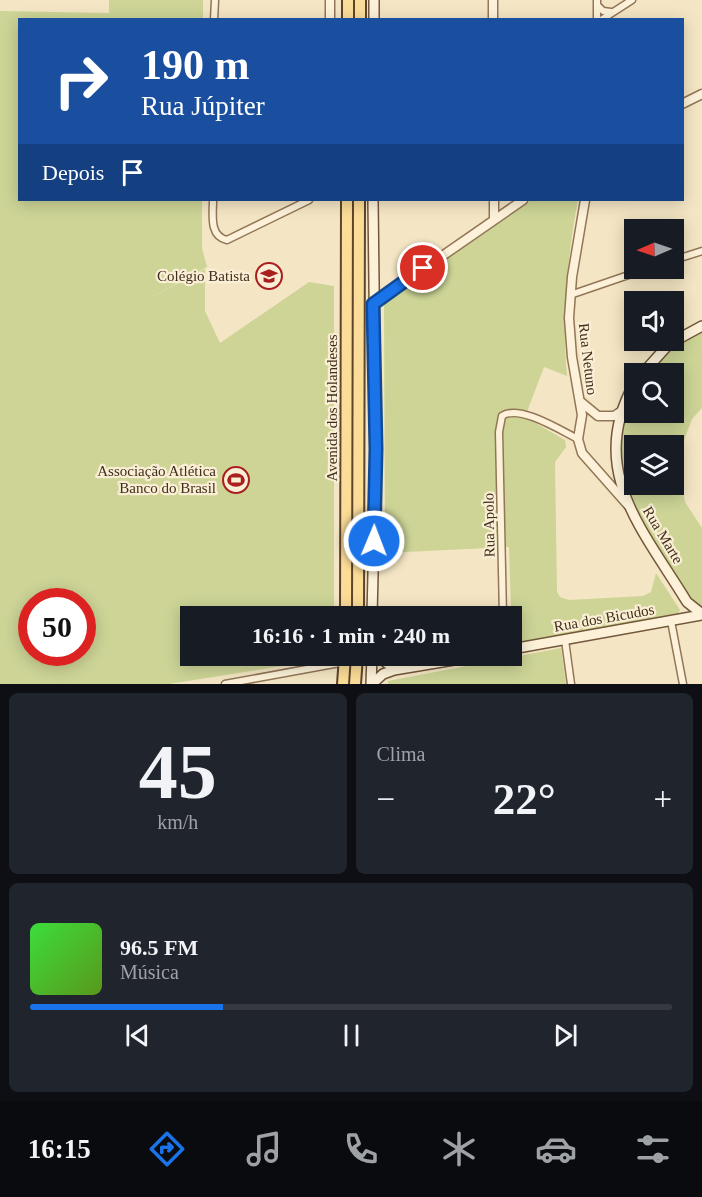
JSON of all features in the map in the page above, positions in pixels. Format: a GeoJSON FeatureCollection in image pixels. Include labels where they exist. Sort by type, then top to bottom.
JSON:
{"type":"FeatureCollection","features":[{"type":"Feature","properties":{"kind":"main road"},"geometry":{"type":"LineString","coordinates":[[348,0],[348,18]]}},
{"type":"Feature","properties":{"kind":"main road"},"geometry":{"type":"LineString","coordinates":[[360,0],[360,18]]}},
{"type":"Feature","properties":{"kind":"main road"},"geometry":{"type":"LineString","coordinates":[[374,0],[374,18]]}},
{"type":"Feature","properties":{"kind":"main road","name":"Avenida dos Holandeses"},"geometry":{"type":"LineString","coordinates":[[346,606],[347,201]]}},
{"type":"Feature","properties":{"kind":"main road","name":"Avenida dos Holandeses"},"geometry":{"type":"LineString","coordinates":[[358,606],[359,201]]}},
{"type":"Feature","properties":{"kind":"main road"},"geometry":{"type":"LineString","coordinates":[[372,606],[376,449],[373,201]]}},
{"type":"Feature","properties":{"kind":"main road"},"geometry":{"type":"LineString","coordinates":[[652,363],[669,344],[702,326]]}},
{"type":"Feature","properties":{"kind":"main road","name":"Rua Marte"},"geometry":{"type":"LineString","coordinates":[[623,409],[618,433],[616,464],[619,484],[628,505],[687,602],[702,614]]}},
{"type":"Feature","properties":{"kind":"main road"},"geometry":{"type":"LineString","coordinates":[[358,514],[374,541]]}},
{"type":"Feature","properties":{"kind":"main road"},"geometry":{"type":"LineString","coordinates":[[682,619],[687,611],[687,602]]}},
{"type":"Feature","properties":{"kind":"main road","name":"Rua dos Bicudos"},"geometry":{"type":"LineString","coordinates":[[522,648],[702,614]]}},
{"type":"Feature","properties":{"kind":"main road"},"geometry":{"type":"LineString","coordinates":[[343,684],[344,666]]}},
{"type":"Feature","properties":{"kind":"main road"},"geometry":{"type":"LineString","coordinates":[[355,684],[356,666]]}},
{"type":"Feature","properties":{"kind":"main road"},"geometry":{"type":"LineString","coordinates":[[372,666],[372,684]]}},
{"type":"Feature","properties":{"kind":"main road"},"geometry":{"type":"LineString","coordinates":[[400,666],[411,668]]}},
{"type":"Feature","properties":{"kind":"main road"},"geometry":{"type":"LineString","coordinates":[[372,684],[387,672],[422,666]]}},
{"type":"Feature","properties":{"kind":"street"},"geometry":{"type":"LineString","coordinates":[[214,18],[215,0]]}},
{"type":"Feature","properties":{"kind":"street"},"geometry":{"type":"LineString","coordinates":[[330,0],[330,18]]}},
{"type":"Feature","properties":{"kind":"street"},"geometry":{"type":"LineString","coordinates":[[493,0],[493,18]]}},
{"type":"Feature","properties":{"kind":"street"},"geometry":{"type":"LineString","coordinates":[[603,18],[632,0]]}},
{"type":"Feature","properties":{"kind":"street"},"geometry":{"type":"LineString","coordinates":[[597,2],[606,12],[615,11]]}},
{"type":"Feature","properties":{"kind":"street"},"geometry":{"type":"LineString","coordinates":[[597,2],[599,18]]}},
{"type":"Feature","properties":{"kind":"street"},"geometry":{"type":"LineString","coordinates":[[684,103],[702,94]]}},
{"type":"Feature","properties":{"kind":"street"},"geometry":{"type":"LineString","coordinates":[[213,201],[214,230],[222,239],[228,240],[307,201]]}},
{"type":"Feature","properties":{"kind":"street"},"geometry":{"type":"LineString","coordinates":[[494,201],[494,219]]}},
{"type":"Feature","properties":{"kind":"street"},"geometry":{"type":"LineString","coordinates":[[373,304],[387,292],[521,201]]}},
{"type":"Feature","properties":{"kind":"street","name":"Rua Netuno"},"geometry":{"type":"LineString","coordinates":[[578,439],[582,415],[570,340],[570,295],[585,201]]}},
{"type":"Feature","properties":{"kind":"street"},"geometry":{"type":"LineString","coordinates":[[684,257],[702,251]]}},
{"type":"Feature","properties":{"kind":"street"},"geometry":{"type":"LineString","coordinates":[[570,295],[624,277]]}},
{"type":"Feature","properties":{"kind":"street"},"geometry":{"type":"LineString","coordinates":[[347,292],[359,287],[387,292]]}},
{"type":"Feature","properties":{"kind":"street"},"geometry":{"type":"LineString","coordinates":[[579,399],[590,412],[603,417]]}},
{"type":"Feature","properties":{"kind":"street"},"geometry":{"type":"LineString","coordinates":[[580,427],[591,419],[616,416],[623,409]]}},
{"type":"Feature","properties":{"kind":"street","name":"Rua Apolo"},"geometry":{"type":"LineString","coordinates":[[503,606],[500,432],[502,416],[516,412],[578,439]]}},
{"type":"Feature","properties":{"kind":"street"},"geometry":{"type":"LineString","coordinates":[[578,439],[582,453],[628,505]]}},
{"type":"Feature","properties":{"kind":"street"},"geometry":{"type":"LineString","coordinates":[[671,621],[683,684]]}},
{"type":"Feature","properties":{"kind":"street"},"geometry":{"type":"LineString","coordinates":[[565,640],[571,684]]}},
{"type":"Feature","properties":{"kind":"street"},"geometry":{"type":"LineString","coordinates":[[225,684],[311,666]]}},
{"type":"Feature","properties":{"kind":"green space"},"geometry":{"type":"Polygon","coordinates":[[[109,0],[203,0],[203,18],[18,18],[18,201],[202,201],[202,248],[207,267],[137,305],[205,269],[205,311],[220,343],[309,282],[334,286],[334,606],[180,606],[180,666],[283,666],[169,684],[0,684],[0,11],[109,13],[109,0]]]}},
{"type":"Feature","properties":{"kind":"green space"},"geometry":{"type":"Polygon","coordinates":[[[529,201],[578,201],[566,288],[567,376],[544,367],[525,417],[565,440],[566,447],[555,462],[557,592],[560,597],[569,600],[643,596],[651,592],[656,573],[680,610],[677,616],[522,642],[522,606],[511,606],[509,547],[385,553],[384,299],[529,201]]]}},
{"type":"Feature","properties":{"kind":"green space"},"geometry":{"type":"Polygon","coordinates":[[[702,330],[702,408],[692,419],[684,440],[684,435],[624,435],[624,485],[620,460],[624,421],[624,423],[684,423],[684,363],[655,363],[667,351],[684,351],[684,340],[702,330]]]}},
{"type":"Feature","properties":{"kind":"green space"},"geometry":{"type":"Polygon","coordinates":[[[626,495],[684,495],[685,502],[702,528],[702,609],[693,603],[626,495]]]}},
{"type":"Feature","properties":{"kind":"green space"},"geometry":{"type":"Polygon","coordinates":[[[561,648],[566,684],[388,684],[388,681],[467,666],[522,666],[522,655],[561,648]]]}},
{"type":"Feature","properties":{"kind":"place","name":"Colégio Batista"},"geometry":{"type":"Point","coordinates":[269,276]}},
{"type":"Feature","properties":{"kind":"place","name":"Associação Atlética Banco do Brasil"},"geometry":{"type":"Point","coordinates":[236,480]}},
{"type":"Feature","properties":{"kind":"route"},"geometry":{"type":"LineString","coordinates":[[374,541],[376,449],[373,304],[423,268]]}}]}
